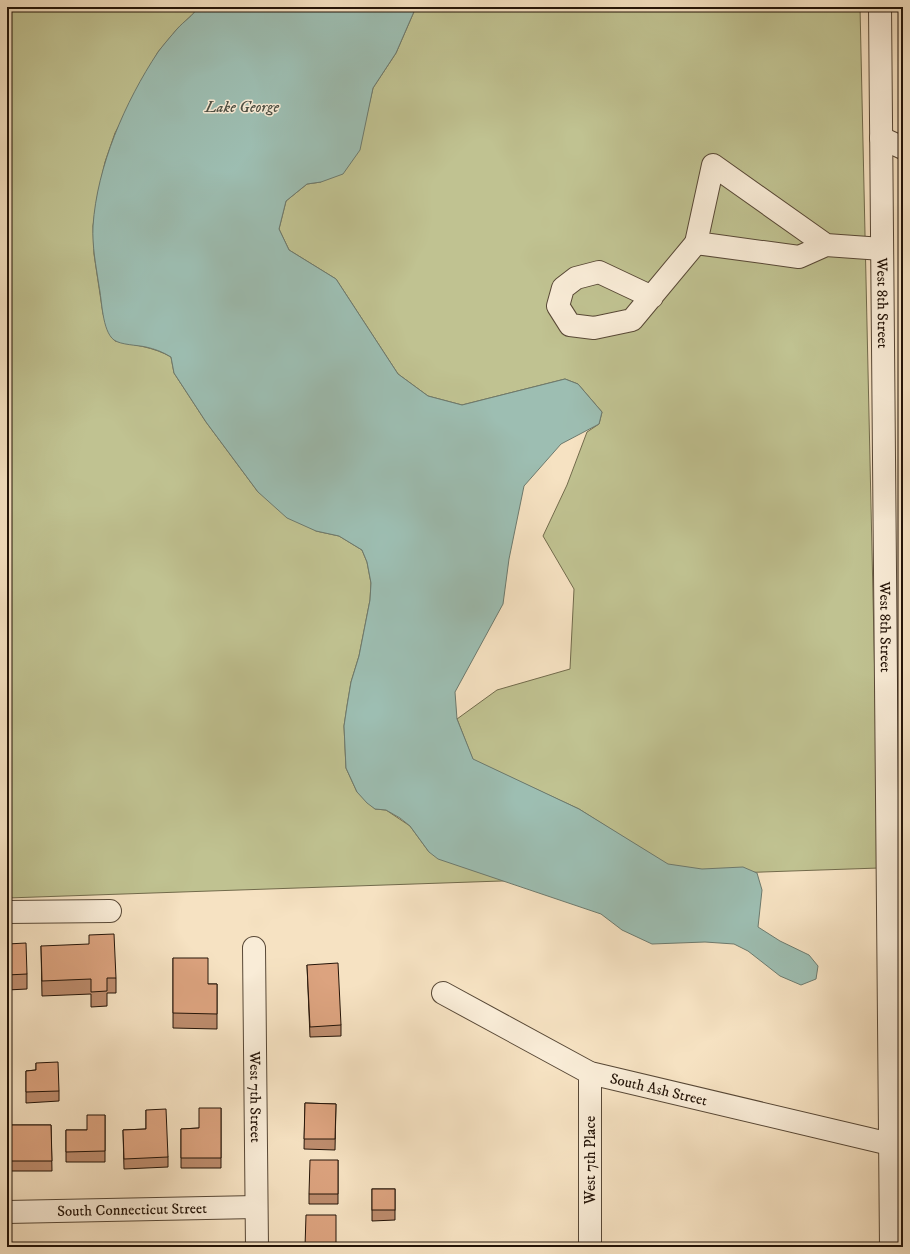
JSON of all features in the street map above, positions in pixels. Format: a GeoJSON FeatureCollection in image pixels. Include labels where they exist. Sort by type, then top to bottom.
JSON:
{"type":"FeatureCollection","features":[{"type":"Feature","properties":{"kind":"street","name":"West 8th Street"},"geometry":{"type":"LineString","coordinates":[[880,7],[882,249],[895,867],[890,1144],[891,1247]]}},
{"type":"Feature","properties":{"kind":"street"},"geometry":{"type":"LineString","coordinates":[[881,138],[903,148]]}},
{"type":"Feature","properties":{"kind":"street"},"geometry":{"type":"LineString","coordinates":[[652,297],[696,242],[713,165],[826,245]]}},
{"type":"Feature","properties":{"kind":"street"},"geometry":{"type":"LineString","coordinates":[[696,242],[799,257],[826,245],[882,249]]}},
{"type":"Feature","properties":{"kind":"street"},"geometry":{"type":"LineString","coordinates":[[7,912],[110,911]]}},
{"type":"Feature","properties":{"kind":"street","name":"West 7th Street"},"geometry":{"type":"LineString","coordinates":[[254,948],[256,1247]]}},
{"type":"Feature","properties":{"kind":"street","name":"South Ash Street"},"geometry":{"type":"LineString","coordinates":[[443,993],[590,1073],[890,1144]]}},
{"type":"Feature","properties":{"kind":"street","name":"West 7th Place"},"geometry":{"type":"LineString","coordinates":[[590,1073],[590,1247]]}},
{"type":"Feature","properties":{"kind":"street","name":"South Connecticut Street"},"geometry":{"type":"LineString","coordinates":[[7,1212],[256,1207]]}},
{"type":"Feature","properties":{"kind":"green space"},"geometry":{"type":"Polygon","coordinates":[[[7,7],[198,7],[158,52],[115,133],[105,162],[97,198],[93,226],[94,254],[103,314],[115,341],[151,349],[171,357],[174,373],[206,422],[258,492],[316,531],[339,536],[362,550],[367,562],[371,583],[370,600],[359,656],[351,682],[344,726],[346,768],[357,792],[375,809],[386,810],[410,826],[429,852],[645,851],[579,809],[473,760],[457,719],[497,690],[570,669],[574,589],[543,536],[567,485],[587,432],[599,424],[602,412],[578,384],[565,379],[462,405],[428,396],[398,374],[336,279],[289,250],[279,229],[286,201],[307,184],[321,182],[366,118],[373,88],[396,53],[416,7],[860,7],[879,868],[7,898],[7,7]]]}},
{"type":"Feature","properties":{"kind":"water","name":"Lake George"},"geometry":{"type":"Polygon","coordinates":[[[198,7],[416,7],[396,53],[373,88],[360,150],[343,174],[321,182],[307,184],[286,201],[279,229],[289,250],[336,279],[398,374],[428,396],[462,405],[565,379],[578,384],[602,412],[599,424],[561,444],[524,486],[509,559],[503,604],[455,692],[457,719],[473,759],[579,809],[668,864],[702,869],[743,867],[757,873],[762,890],[758,927],[780,941],[809,955],[818,966],[816,979],[801,985],[780,976],[748,951],[734,944],[705,942],[652,944],[622,930],[601,914],[438,859],[429,852],[410,826],[386,810],[375,809],[357,792],[346,768],[344,726],[351,682],[359,656],[370,600],[371,583],[367,562],[362,550],[339,536],[316,531],[287,518],[258,492],[206,422],[174,373],[171,357],[153,349],[117,342],[110,336],[103,315],[94,256],[93,226],[100,181],[107,158],[124,113],[146,71],[158,52],[198,7]]]}},
{"type":"Feature","properties":{"kind":"building"},"geometry":{"type":"Polygon","coordinates":[[[114,934],[116,978],[107,978],[107,991],[91,992],[91,979],[42,981],[41,946],[89,944],[89,935],[114,934]]]}},
{"type":"Feature","properties":{"kind":"building"},"geometry":{"type":"Polygon","coordinates":[[[26,943],[27,974],[7,975],[7,944],[26,943]]]}},
{"type":"Feature","properties":{"kind":"building"},"geometry":{"type":"Polygon","coordinates":[[[173,958],[208,958],[208,984],[217,984],[217,1014],[173,1013],[173,958]]]}},
{"type":"Feature","properties":{"kind":"building"},"geometry":{"type":"Polygon","coordinates":[[[338,963],[341,1025],[310,1027],[307,965],[338,963]]]}},
{"type":"Feature","properties":{"kind":"building"},"geometry":{"type":"Polygon","coordinates":[[[58,1062],[59,1091],[26,1092],[26,1071],[36,1070],[36,1063],[58,1062]]]}},
{"type":"Feature","properties":{"kind":"building"},"geometry":{"type":"Polygon","coordinates":[[[305,1103],[336,1104],[335,1139],[304,1139],[305,1103]]]}},
{"type":"Feature","properties":{"kind":"building"},"geometry":{"type":"Polygon","coordinates":[[[199,1108],[221,1108],[221,1158],[181,1158],[181,1129],[199,1128],[199,1108]]]}},
{"type":"Feature","properties":{"kind":"building"},"geometry":{"type":"Polygon","coordinates":[[[166,1109],[168,1157],[124,1159],[123,1130],[146,1129],[146,1110],[166,1109]]]}},
{"type":"Feature","properties":{"kind":"building"},"geometry":{"type":"Polygon","coordinates":[[[87,1115],[105,1115],[105,1151],[66,1152],[66,1130],[87,1130],[87,1115]]]}},
{"type":"Feature","properties":{"kind":"building"},"geometry":{"type":"Polygon","coordinates":[[[9,1125],[51,1125],[52,1161],[9,1161],[9,1125]]]}},
{"type":"Feature","properties":{"kind":"building"},"geometry":{"type":"Polygon","coordinates":[[[310,1160],[338,1160],[338,1194],[309,1194],[310,1160]]]}},
{"type":"Feature","properties":{"kind":"building"},"geometry":{"type":"Polygon","coordinates":[[[372,1189],[395,1189],[395,1210],[372,1210],[372,1189]]]}},
{"type":"Feature","properties":{"kind":"building"},"geometry":{"type":"Polygon","coordinates":[[[306,1215],[336,1215],[336,1247],[305,1247],[306,1215]]]}},
{"type":"Feature","properties":{"kind":"building"},"geometry":{"type":"Polygon","coordinates":[[[57,1246],[57,1247],[32,1247],[57,1246]]]}},
{"type":"Feature","properties":{"kind":"building"},"geometry":{"type":"Polygon","coordinates":[[[178,1246],[178,1247],[136,1247],[178,1246]]]}},
{"type":"Feature","properties":{"kind":"building"},"geometry":{"type":"Polygon","coordinates":[[[402,1246],[402,1247],[358,1247],[402,1246]]]}}]}
